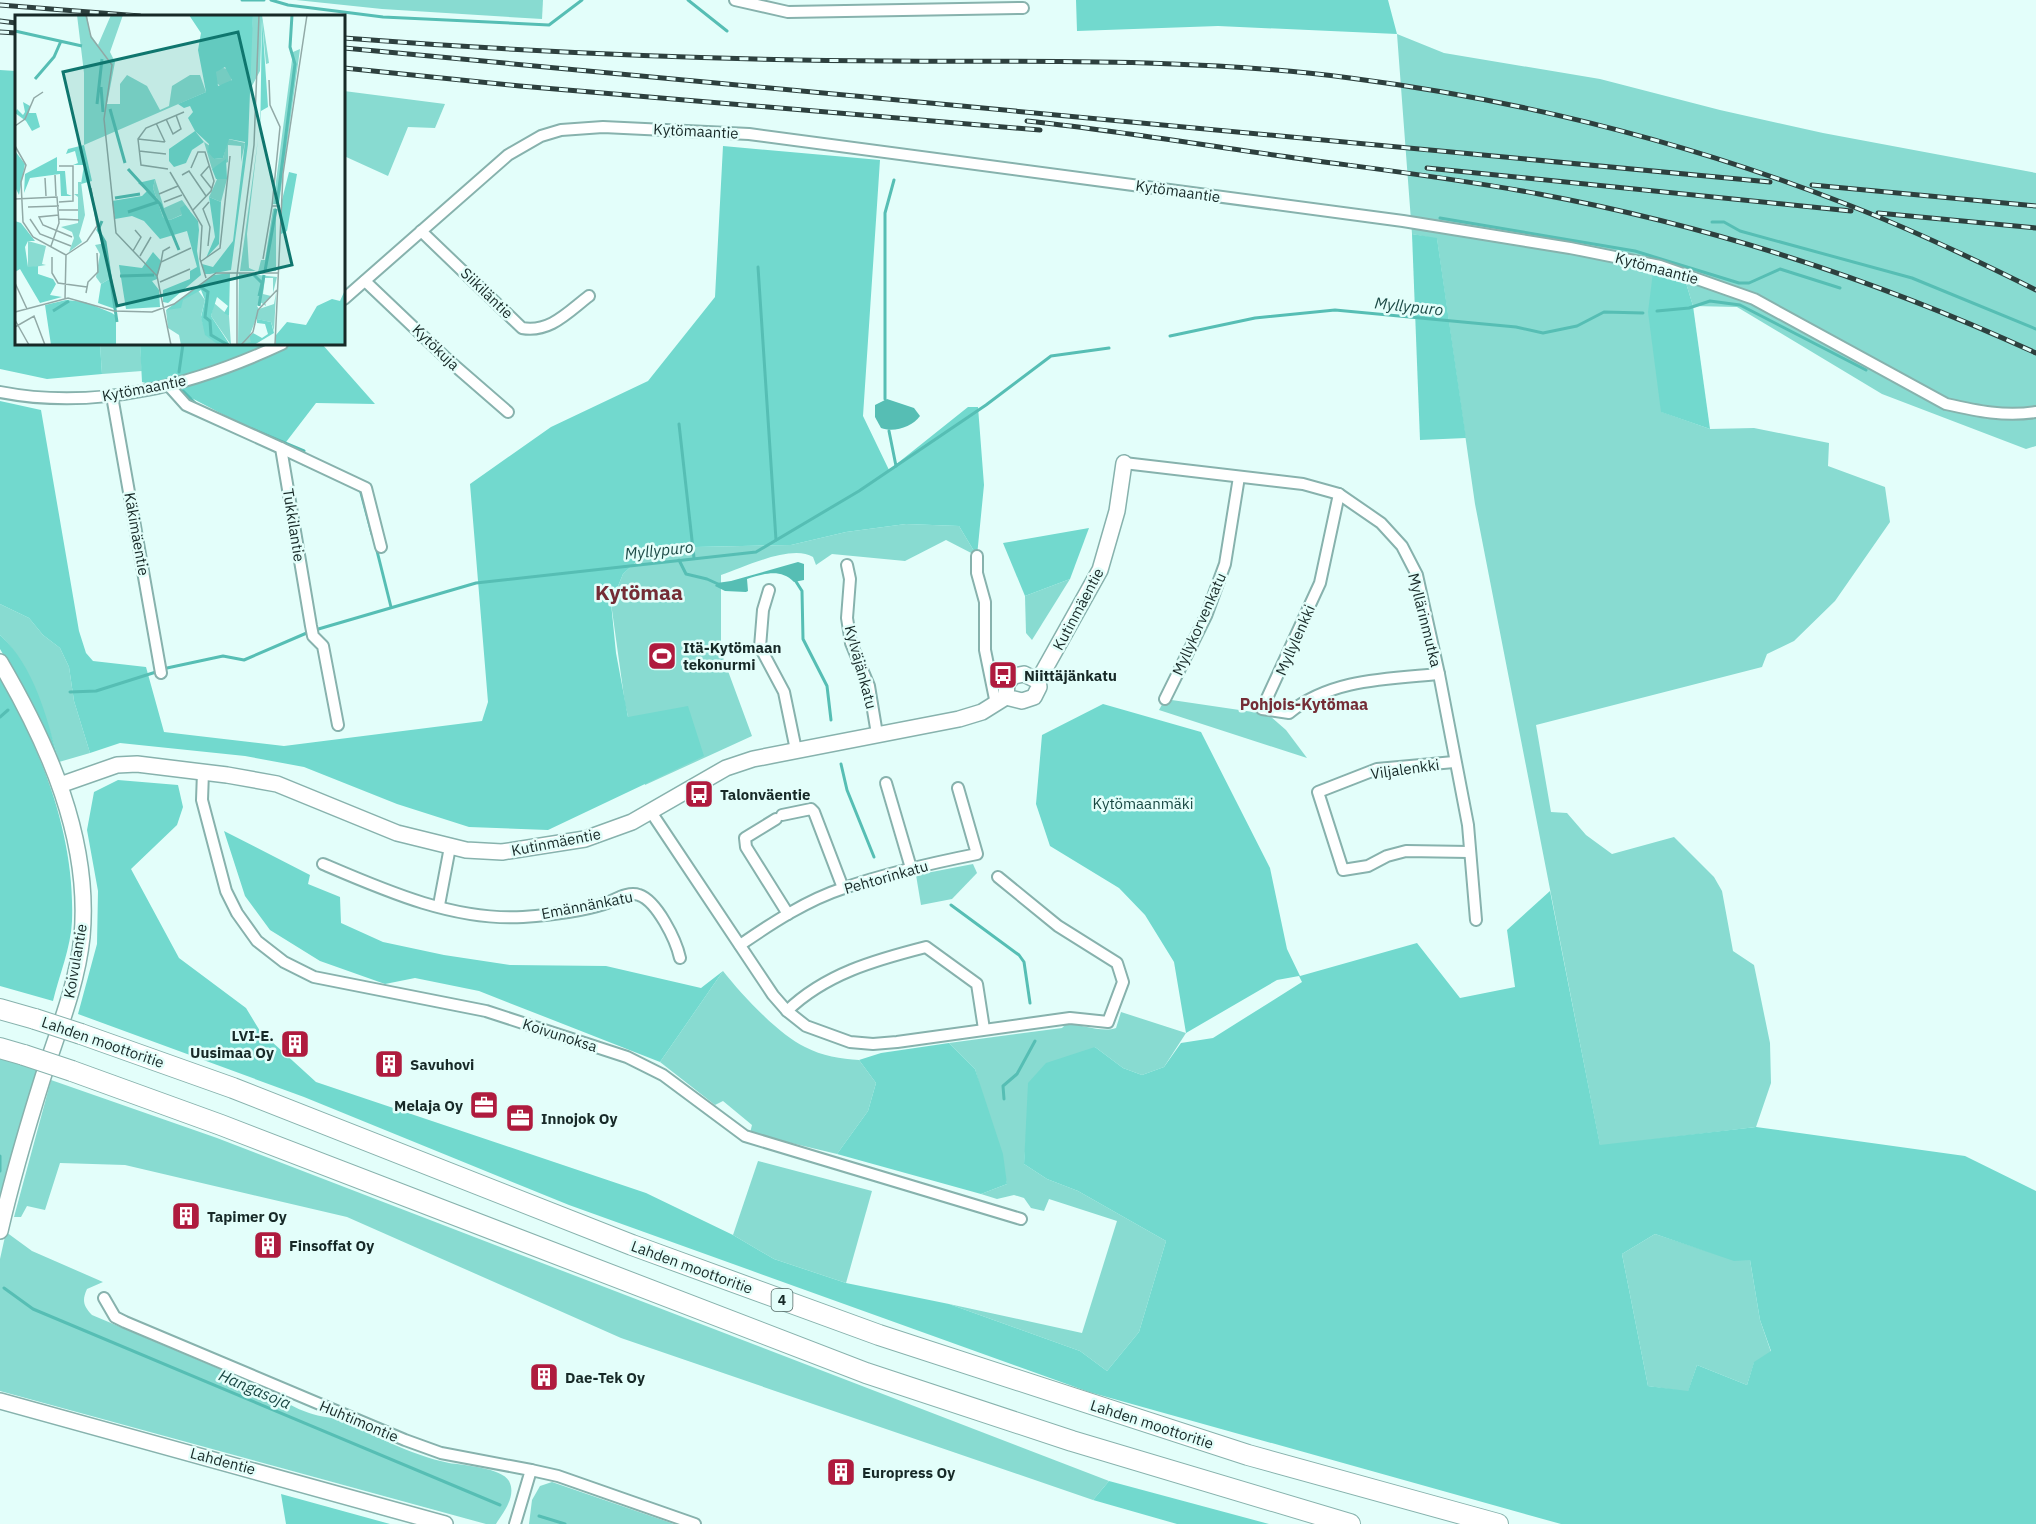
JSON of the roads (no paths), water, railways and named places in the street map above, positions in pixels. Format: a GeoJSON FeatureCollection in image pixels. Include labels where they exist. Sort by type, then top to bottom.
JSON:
{"type":"FeatureCollection","features":[{"type":"Feature","properties":{"kind":"highway","name":"Lahden moottoritie"},"geometry":{"type":"LineString","coordinates":[[0,1009],[81,1034],[233,1088],[632,1245],[879,1335],[1248,1455],[1498,1524]]}},
{"type":"Feature","properties":{"kind":"highway"},"geometry":{"type":"LineString","coordinates":[[0,1048],[72,1071],[221,1125],[866,1373],[1072,1441],[1350,1524]]}},
{"type":"Feature","properties":{"kind":"street"},"geometry":{"type":"LineString","coordinates":[[735,0],[788,12],[1023,8]]}},
{"type":"Feature","properties":{"kind":"street","name":"Kytömaantie"},"geometry":{"type":"LineString","coordinates":[[345,298],[508,155],[541,136],[561,130],[603,127],[759,135],[1403,221],[1570,248],[1660,266],[1754,299],[1946,404],[2008,415],[2036,412]]}},
{"type":"Feature","properties":{"kind":"street","name":"Siikiläntie"},"geometry":{"type":"LineString","coordinates":[[421,231],[522,327],[534,330],[547,327],[589,296]]}},
{"type":"Feature","properties":{"kind":"street","name":"Kytökuja"},"geometry":{"type":"LineString","coordinates":[[365,281],[447,359],[508,412]]}},
{"type":"Feature","properties":{"kind":"street","name":"Kytömaantie"},"geometry":{"type":"LineString","coordinates":[[0,392],[56,399],[112,396],[170,386],[215,372],[280,345]]}},
{"type":"Feature","properties":{"kind":"street"},"geometry":{"type":"LineString","coordinates":[[170,386],[186,405],[366,488],[381,546]]}},
{"type":"Feature","properties":{"kind":"street","name":"Käkimäentie"},"geometry":{"type":"LineString","coordinates":[[112,396],[161,673]]}},
{"type":"Feature","properties":{"kind":"street","name":"Tukkilantie"},"geometry":{"type":"LineString","coordinates":[[281,448],[312,631],[323,646],[338,725]]}},
{"type":"Feature","properties":{"kind":"street","name":"Myllärinmutka"},"geometry":{"type":"LineString","coordinates":[[1125,463],[1303,484],[1339,494],[1381,522],[1402,546],[1417,575],[1439,674],[1454,762],[1468,825],[1476,921]]}},
{"type":"Feature","properties":{"kind":"street","name":"Kutinmäentie"},"geometry":{"type":"LineString","coordinates":[[60,785],[117,765],[137,764],[277,784],[337,806],[392,831],[450,847],[502,852],[535,849],[585,839],[651,812],[726,768],[796,750],[959,719],[982,712],[1001,701],[1032,699],[1040,687],[1038,681],[1100,570],[1117,511],[1125,463]]}},
{"type":"Feature","properties":{"kind":"street","name":"Myllykorvenkatu"},"geometry":{"type":"LineString","coordinates":[[1165,699],[1206,616],[1225,564],[1239,477]]}},
{"type":"Feature","properties":{"kind":"street","name":"Myllylenkki"},"geometry":{"type":"LineString","coordinates":[[1339,494],[1320,583],[1262,709],[1289,713],[1307,698],[1361,681],[1439,674]]}},
{"type":"Feature","properties":{"kind":"street"},"geometry":{"type":"LineString","coordinates":[[977,556],[977,573],[985,602],[985,650],[1001,701]]}},
{"type":"Feature","properties":{"kind":"street","name":"Kylväjänkatu"},"geometry":{"type":"LineString","coordinates":[[847,565],[850,579],[847,618],[851,643],[869,686],[877,734]]}},
{"type":"Feature","properties":{"kind":"street"},"geometry":{"type":"LineString","coordinates":[[769,590],[763,610],[760,647],[784,692],[796,750]]}},
{"type":"Feature","properties":{"kind":"street","name":"Koivulantie"},"geometry":{"type":"LineString","coordinates":[[0,662],[38,733],[60,785],[78,853],[82,884],[82,938],[67,1006],[22,1147],[0,1231]]}},
{"type":"Feature","properties":{"kind":"street"},"geometry":{"type":"LineString","coordinates":[[1001,701],[1007,683],[1014,676],[1023,674],[1038,681]]}},
{"type":"Feature","properties":{"kind":"street","name":"Viljalenkki"},"geometry":{"type":"LineString","coordinates":[[1454,762],[1377,770],[1318,792],[1343,870],[1368,866],[1387,856],[1406,851],[1469,852]]}},
{"type":"Feature","properties":{"kind":"street","name":"Koivunoksa"},"geometry":{"type":"LineString","coordinates":[[203,772],[202,800],[226,891],[237,913],[257,941],[284,962],[314,977],[486,1011],[627,1057],[663,1075],[745,1136],[1021,1219]]}},
{"type":"Feature","properties":{"kind":"street"},"geometry":{"type":"LineString","coordinates":[[886,783],[911,868]]}},
{"type":"Feature","properties":{"kind":"street","name":"Pehtorinkatu"},"geometry":{"type":"LineString","coordinates":[[740,945],[788,914],[843,888],[911,868],[977,854],[958,788]]}},
{"type":"Feature","properties":{"kind":"street"},"geometry":{"type":"LineString","coordinates":[[788,914],[746,847],[745,838],[779,817],[802,809],[811,809],[814,812],[843,888]]}},
{"type":"Feature","properties":{"kind":"street"},"geometry":{"type":"LineString","coordinates":[[651,812],[773,995],[787,1011],[818,1032],[850,1042],[873,1044],[1070,1018],[1108,1022],[1123,982],[1117,963],[1058,926],[998,878]]}},
{"type":"Feature","properties":{"kind":"street"},"geometry":{"type":"LineString","coordinates":[[440,905],[450,847]]}},
{"type":"Feature","properties":{"kind":"street","name":"Emännänkatu"},"geometry":{"type":"LineString","coordinates":[[323,864],[390,892],[440,905],[459,914],[476,916],[522,917],[565,912],[603,904],[627,895],[640,895],[652,904],[676,940],[680,958]]}},
{"type":"Feature","properties":{"kind":"street"},"geometry":{"type":"LineString","coordinates":[[787,1011],[828,981],[863,963],[926,947],[977,984],[984,1029]]}},
{"type":"Feature","properties":{"kind":"street","name":"Huhtimontie"},"geometry":{"type":"LineString","coordinates":[[104,1298],[115,1317],[125,1322],[405,1440],[441,1453],[558,1476],[695,1524]]}},
{"type":"Feature","properties":{"kind":"street","name":"Lahdentie"},"geometry":{"type":"LineString","coordinates":[[0,1401],[445,1524]]}},
{"type":"Feature","properties":{"kind":"street"},"geometry":{"type":"LineString","coordinates":[[515,1524],[531,1470]]}},
{"type":"Feature","properties":{"kind":"waterway"},"geometry":{"type":"LineString","coordinates":[[242,0],[264,0]]}},
{"type":"Feature","properties":{"kind":"waterway"},"geometry":{"type":"LineString","coordinates":[[271,0],[288,5],[383,17],[549,25],[582,0]]}},
{"type":"Feature","properties":{"kind":"waterway"},"geometry":{"type":"LineString","coordinates":[[688,0],[727,31]]}},
{"type":"Feature","properties":{"kind":"waterway"},"geometry":{"type":"LineString","coordinates":[[885,399],[885,213],[894,180]]}},
{"type":"Feature","properties":{"kind":"waterway"},"geometry":{"type":"LineString","coordinates":[[1440,218],[1635,251],[1739,283],[1749,283],[1780,269],[1840,288]]}},
{"type":"Feature","properties":{"kind":"waterway"},"geometry":{"type":"LineString","coordinates":[[1712,222],[1724,222],[1740,231],[1912,278],[2036,329]]}},
{"type":"Feature","properties":{"kind":"waterway"},"geometry":{"type":"LineString","coordinates":[[758,267],[776,540]]}},
{"type":"Feature","properties":{"kind":"waterway"},"geometry":{"type":"LineString","coordinates":[[1657,311],[1689,308],[1710,301],[1740,305],[1866,370]]}},
{"type":"Feature","properties":{"kind":"waterway","name":"Myllypuro"},"geometry":{"type":"LineString","coordinates":[[1170,336],[1255,318],[1335,310],[1516,327],[1543,333],[1577,326],[1604,312],[1643,313]]}},
{"type":"Feature","properties":{"kind":"waterway"},"geometry":{"type":"LineString","coordinates":[[179,372],[183,345]]}},
{"type":"Feature","properties":{"kind":"waterway","name":"Myllypuro"},"geometry":{"type":"LineString","coordinates":[[315,630],[476,583],[756,552],[859,491],[986,405],[1051,356],[1109,348]]}},
{"type":"Feature","properties":{"kind":"waterway"},"geometry":{"type":"LineString","coordinates":[[183,391],[197,405]]}},
{"type":"Feature","properties":{"kind":"waterway"},"geometry":{"type":"LineString","coordinates":[[679,424],[694,558]]}},
{"type":"Feature","properties":{"kind":"waterway"},"geometry":{"type":"LineString","coordinates":[[252,429],[304,451]]}},
{"type":"Feature","properties":{"kind":"waterway"},"geometry":{"type":"LineString","coordinates":[[889,431],[896,466]]}},
{"type":"Feature","properties":{"kind":"waterway"},"geometry":{"type":"LineString","coordinates":[[303,464],[312,468]]}},
{"type":"Feature","properties":{"kind":"waterway"},"geometry":{"type":"LineString","coordinates":[[360,489],[372,534]]}},
{"type":"Feature","properties":{"kind":"waterway"},"geometry":{"type":"LineString","coordinates":[[376,547],[391,607]]}},
{"type":"Feature","properties":{"kind":"waterway"},"geometry":{"type":"LineString","coordinates":[[679,560],[686,574],[718,584]]}},
{"type":"Feature","properties":{"kind":"waterway"},"geometry":{"type":"LineString","coordinates":[[795,580],[802,591],[803,639],[827,686],[831,720]]}},
{"type":"Feature","properties":{"kind":"waterway","name":"Myllypuro"},"geometry":{"type":"LineString","coordinates":[[167,668],[223,656],[244,660],[309,632]]}},
{"type":"Feature","properties":{"kind":"waterway","name":"Myllypuro"},"geometry":{"type":"LineString","coordinates":[[70,692],[96,691],[156,672]]}},
{"type":"Feature","properties":{"kind":"waterway","name":"Myllypuro"},"geometry":{"type":"LineString","coordinates":[[0,717],[8,710]]}},
{"type":"Feature","properties":{"kind":"waterway"},"geometry":{"type":"LineString","coordinates":[[841,764],[847,790],[874,857]]}},
{"type":"Feature","properties":{"kind":"waterway"},"geometry":{"type":"LineString","coordinates":[[951,905],[1019,955],[1024,962],[1030,1003]]}},
{"type":"Feature","properties":{"kind":"waterway"},"geometry":{"type":"LineString","coordinates":[[1004,1099],[1003,1086],[1017,1074],[1035,1041]]}},
{"type":"Feature","properties":{"kind":"waterway"},"geometry":{"type":"LineString","coordinates":[[0,1156],[0,1171]]}},
{"type":"Feature","properties":{"kind":"waterway","name":"Hangasoja"},"geometry":{"type":"LineString","coordinates":[[4,1288],[33,1309],[500,1505]]}},
{"type":"Feature","properties":{"kind":"waterway","name":"Hangasoja"},"geometry":{"type":"LineString","coordinates":[[539,1516],[565,1524]]}},
{"type":"Feature","properties":{"kind":"railway"},"geometry":{"type":"LineString","coordinates":[[0,5],[127,15]]}},
{"type":"Feature","properties":{"kind":"railway"},"geometry":{"type":"LineString","coordinates":[[0,21],[15,23]]}},
{"type":"Feature","properties":{"kind":"railway"},"geometry":{"type":"LineString","coordinates":[[0,32],[15,33]]}},
{"type":"Feature","properties":{"kind":"railway"},"geometry":{"type":"LineString","coordinates":[[345,38],[685,57],[1178,64],[1293,72],[1414,87],[1540,111],[1725,161],[1870,214],[2036,290]]}},
{"type":"Feature","properties":{"kind":"railway"},"geometry":{"type":"LineString","coordinates":[[345,48],[1770,182]]}},
{"type":"Feature","properties":{"kind":"railway"},"geometry":{"type":"LineString","coordinates":[[345,68],[520,86],[1040,130]]}},
{"type":"Feature","properties":{"kind":"railway"},"geometry":{"type":"LineString","coordinates":[[1027,121],[1443,178],[1603,207],[1667,222],[1792,258],[1915,302],[2036,353]]}},
{"type":"Feature","properties":{"kind":"railway"},"geometry":{"type":"LineString","coordinates":[[1427,168],[1851,211]]}},
{"type":"Feature","properties":{"kind":"railway"},"geometry":{"type":"LineString","coordinates":[[1812,185],[2036,206]]}},
{"type":"Feature","properties":{"kind":"railway"},"geometry":{"type":"LineString","coordinates":[[1878,213],[2036,228]]}},
{"type":"Feature","properties":{"kind":"place","name":"Itä-Kytömaan tekonurmi"},"geometry":{"type":"Point","coordinates":[662,656]}},
{"type":"Feature","properties":{"kind":"place","name":"Niittäjänkatu"},"geometry":{"type":"Point","coordinates":[1003,675]}},
{"type":"Feature","properties":{"kind":"place","name":"Talonväentie"},"geometry":{"type":"Point","coordinates":[699,794]}},
{"type":"Feature","properties":{"kind":"place","name":"LVI-E. Uusimaa Oy"},"geometry":{"type":"Point","coordinates":[295,1044]}},
{"type":"Feature","properties":{"kind":"place","name":"Savuhovi"},"geometry":{"type":"Point","coordinates":[389,1064]}},
{"type":"Feature","properties":{"kind":"place","name":"Melaja Oy"},"geometry":{"type":"Point","coordinates":[484,1105]}},
{"type":"Feature","properties":{"kind":"place","name":"Innojok Oy"},"geometry":{"type":"Point","coordinates":[520,1118]}},
{"type":"Feature","properties":{"kind":"place","name":"Tapimer Oy"},"geometry":{"type":"Point","coordinates":[186,1216]}},
{"type":"Feature","properties":{"kind":"place","name":"Finsoffat Oy"},"geometry":{"type":"Point","coordinates":[268,1245]}},
{"type":"Feature","properties":{"kind":"place","name":"Dae-Tek Oy"},"geometry":{"type":"Point","coordinates":[544,1377]}},
{"type":"Feature","properties":{"kind":"place","name":"Europress Oy"},"geometry":{"type":"Point","coordinates":[841,1472]}},
{"type":"Feature","properties":{"kind":"district","name":"Kytömaa"},"geometry":{"type":"Point","coordinates":[639,592]}},
{"type":"Feature","properties":{"kind":"district","name":"Pohjois-Kytömaa"},"geometry":{"type":"Point","coordinates":[1304,704]}},
{"type":"Feature","properties":{"kind":"park label","name":"Kytömaanmäki"},"geometry":{"type":"Point","coordinates":[1143,803]}}]}
